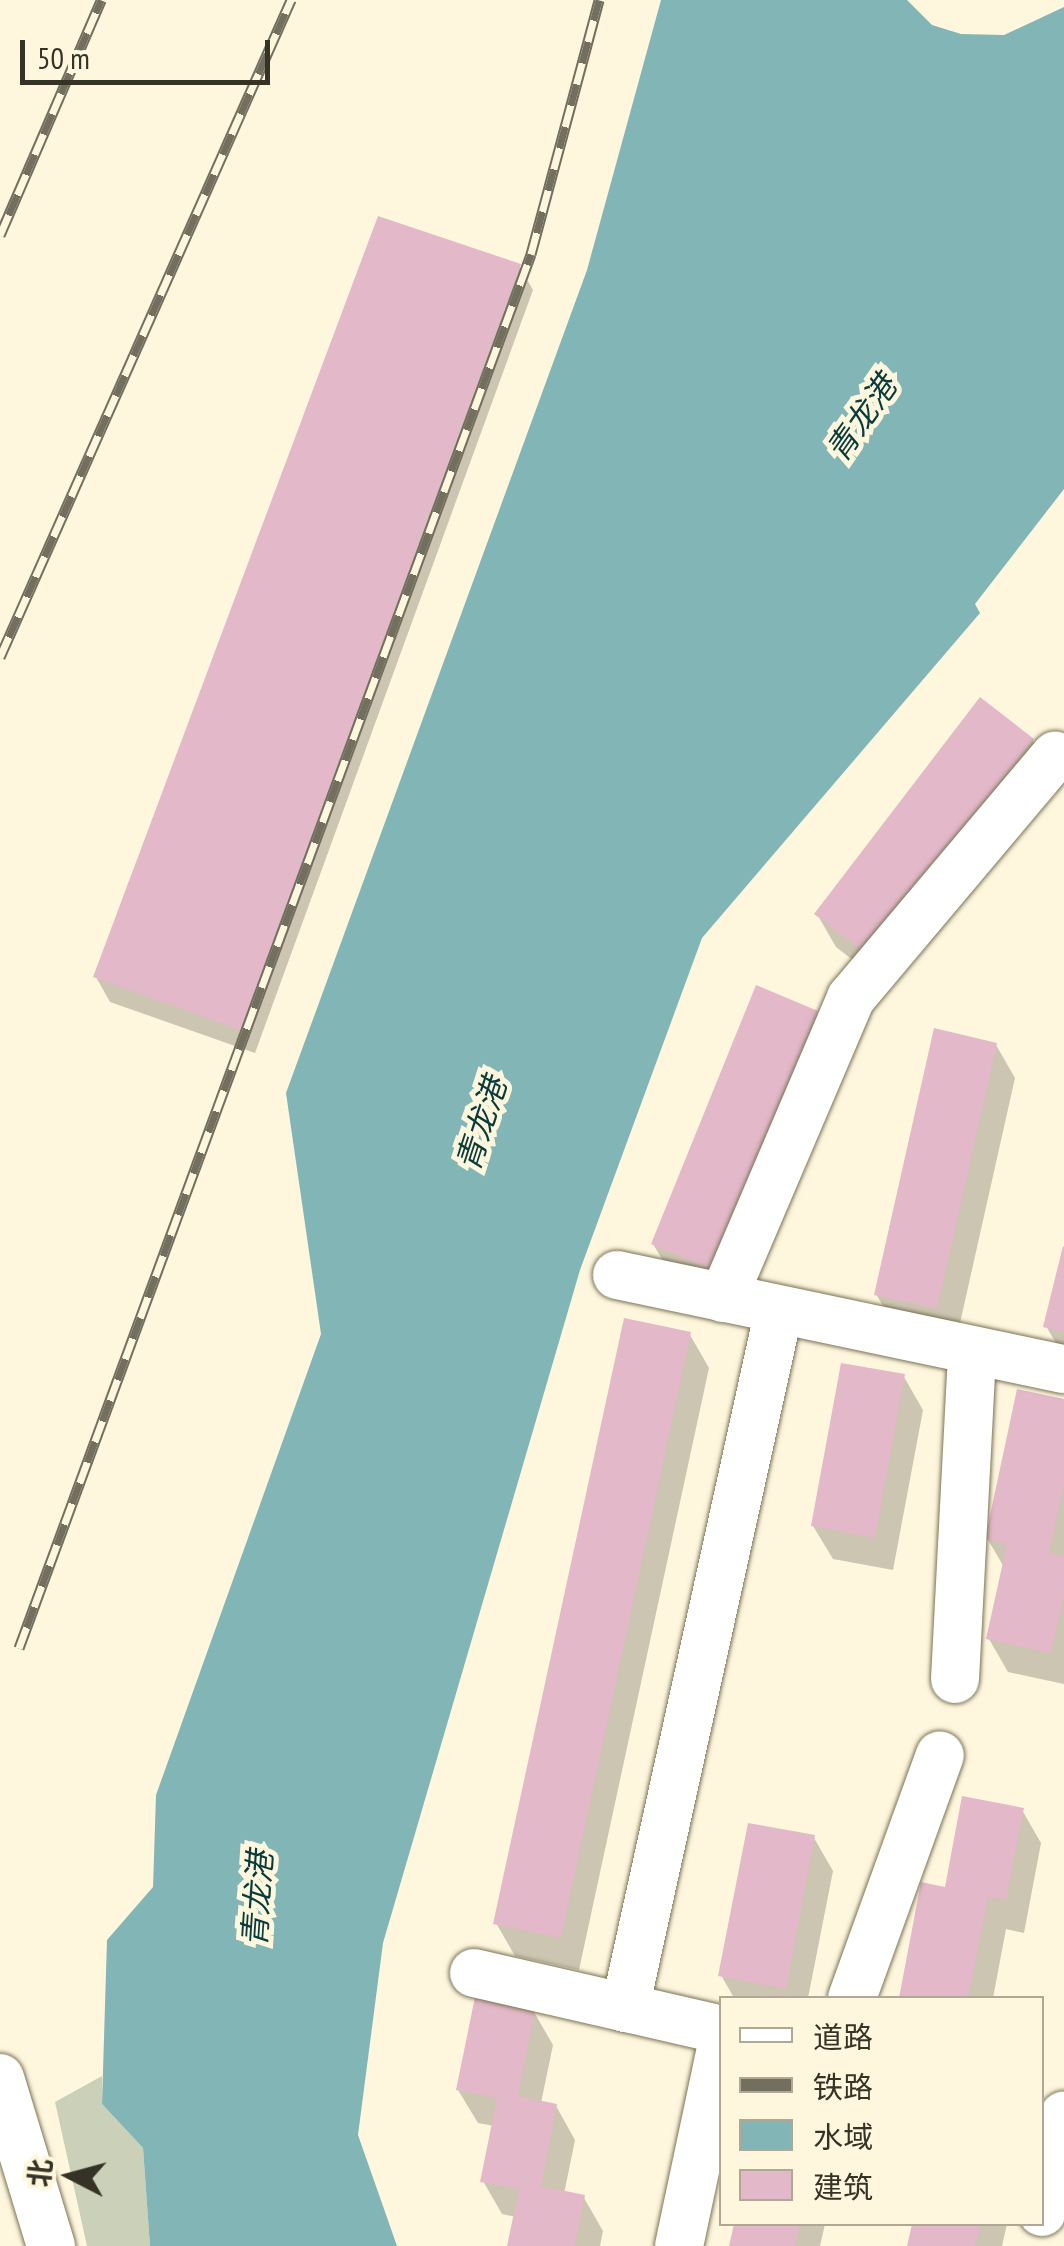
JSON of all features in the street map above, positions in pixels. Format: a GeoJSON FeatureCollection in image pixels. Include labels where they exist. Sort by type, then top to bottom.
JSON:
{"type":"FeatureCollection","features":[{"type":"Feature","properties":{"kind":"street"},"geometry":{"type":"LineString","coordinates":[[723,1298],[850,998],[1055,756]]}},
{"type":"Feature","properties":{"kind":"street"},"geometry":{"type":"LineString","coordinates":[[617,1275],[1064,1370]]}},
{"type":"Feature","properties":{"kind":"street"},"geometry":{"type":"LineString","coordinates":[[625,2008],[779,1310]]}},
{"type":"Feature","properties":{"kind":"street"},"geometry":{"type":"LineString","coordinates":[[956,1679],[972,1350]]}},
{"type":"Feature","properties":{"kind":"street"},"geometry":{"type":"LineString","coordinates":[[853,1996],[940,1755]]}},
{"type":"Feature","properties":{"kind":"street"},"geometry":{"type":"LineString","coordinates":[[474,1973],[719,2029]]}},
{"type":"Feature","properties":{"kind":"street"},"geometry":{"type":"LineString","coordinates":[[678,2246],[719,2057]]}},
{"type":"Feature","properties":{"kind":"street"},"geometry":{"type":"LineString","coordinates":[[0,2078],[51,2246]]}},
{"type":"Feature","properties":{"kind":"street"},"geometry":{"type":"LineString","coordinates":[[1044,2203],[1064,2112]]}},
{"type":"Feature","properties":{"kind":"green space"},"geometry":{"type":"Polygon","coordinates":[[[102,2076],[102,2104],[143,2148],[150,2246],[87,2246],[55,2102],[102,2076]]]}},
{"type":"Feature","properties":{"kind":"water","name":"青龙港"},"geometry":{"type":"Polygon","coordinates":[[[661,0],[907,0],[932,25],[961,34],[1004,35],[1064,7],[1064,489],[975,604],[980,613],[702,938],[580,1270],[383,1943],[358,2135],[397,2246],[150,2246],[143,2148],[102,2104],[107,1940],[153,1887],[156,1795],[321,1334],[286,1093],[587,270],[661,0]]]}},
{"type":"Feature","properties":{"kind":"building"},"geometry":{"type":"Polygon","coordinates":[[[378,216],[521,264],[241,1030],[93,977],[378,216]]]}},
{"type":"Feature","properties":{"kind":"building"},"geometry":{"type":"Polygon","coordinates":[[[980,697],[1034,739],[869,956],[814,914],[980,697]]]}},
{"type":"Feature","properties":{"kind":"building"},"geometry":{"type":"Polygon","coordinates":[[[756,985],[818,1011],[713,1270],[651,1244],[756,985]]]}},
{"type":"Feature","properties":{"kind":"building"},"geometry":{"type":"Polygon","coordinates":[[[934,1028],[997,1043],[937,1309],[874,1295],[934,1028]]]}},
{"type":"Feature","properties":{"kind":"building"},"geometry":{"type":"Polygon","coordinates":[[[1064,1247],[1064,1332],[1043,1327],[1064,1247]]]}},
{"type":"Feature","properties":{"kind":"building"},"geometry":{"type":"Polygon","coordinates":[[[624,1318],[691,1332],[561,1938],[493,1924],[624,1318]]]}},
{"type":"Feature","properties":{"kind":"building"},"geometry":{"type":"Polygon","coordinates":[[[841,1363],[905,1374],[875,1538],[811,1526],[841,1363]]]}},
{"type":"Feature","properties":{"kind":"building"},"geometry":{"type":"Polygon","coordinates":[[[1017,1389],[1064,1399],[1064,1484],[1049,1552],[1064,1556],[1064,1594],[1051,1653],[986,1639],[1007,1544],[985,1539],[1017,1389]]]}},
{"type":"Feature","properties":{"kind":"building"},"geometry":{"type":"Polygon","coordinates":[[[962,1796],[1024,1808],[1006,1900],[988,1897],[968,1996],[899,1996],[921,1882],[945,1887],[962,1796]]]}},
{"type":"Feature","properties":{"kind":"building"},"geometry":{"type":"Polygon","coordinates":[[[748,1823],[815,1835],[786,1989],[718,1976],[748,1823]]]}},
{"type":"Feature","properties":{"kind":"building"},"geometry":{"type":"Polygon","coordinates":[[[475,1997],[535,2009],[518,2096],[557,2104],[541,2186],[585,2195],[575,2246],[507,2246],[519,2189],[480,2182],[497,2098],[456,2090],[475,1997]]]}},
{"type":"Feature","properties":{"kind":"building"},"geometry":{"type":"Polygon","coordinates":[[[734,2226],[800,2226],[795,2246],[729,2246],[734,2226]]]}},
{"type":"Feature","properties":{"kind":"building"},"geometry":{"type":"Polygon","coordinates":[[[912,2226],[980,2226],[975,2246],[907,2246],[912,2226]]]}},
{"type":"Feature","properties":{"kind":"railway"},"geometry":{"type":"LineString","coordinates":[[0,235],[101,0]]}},
{"type":"Feature","properties":{"kind":"railway"},"geometry":{"type":"LineString","coordinates":[[0,657],[291,0]]}},
{"type":"Feature","properties":{"kind":"railway"},"geometry":{"type":"LineString","coordinates":[[19,1648],[531,254],[599,0]]}}]}
